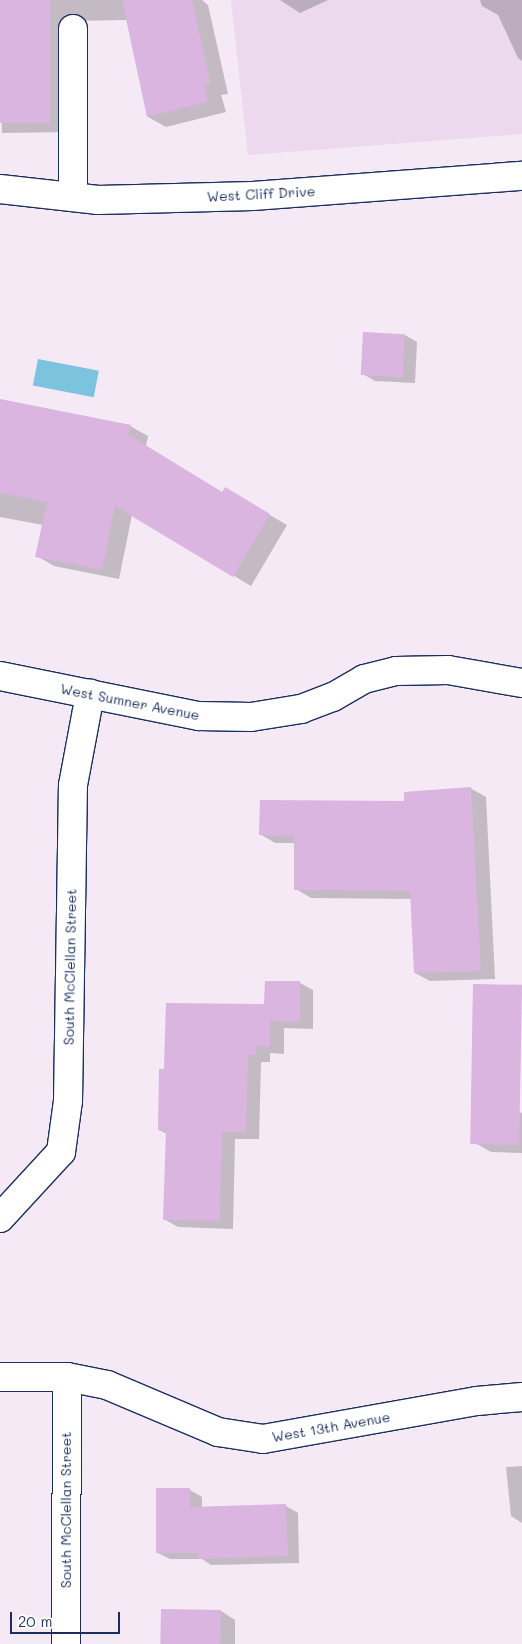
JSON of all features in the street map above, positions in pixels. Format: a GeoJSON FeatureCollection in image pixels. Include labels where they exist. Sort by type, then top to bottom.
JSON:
{"type":"FeatureCollection","features":[{"type":"Feature","properties":{"kind":"street"},"geometry":{"type":"LineString","coordinates":[[73,29],[74,197]]}},
{"type":"Feature","properties":{"kind":"street","name":"West Cliff Drive"},"geometry":{"type":"LineString","coordinates":[[0,189],[98,200],[253,196],[522,176]]}},
{"type":"Feature","properties":{"kind":"street","name":"West Sumner Avenue"},"geometry":{"type":"LineString","coordinates":[[0,676],[199,716],[251,717],[301,709],[333,697],[364,680],[396,671],[448,670],[522,683]]}},
{"type":"Feature","properties":{"kind":"street","name":"South McClellan Street"},"geometry":{"type":"LineString","coordinates":[[0,1218],[61,1152],[68,1101],[73,785],[90,694]]}},
{"type":"Feature","properties":{"kind":"street","name":"West 13th Avenue"},"geometry":{"type":"LineString","coordinates":[[0,1377],[67,1377],[107,1385],[218,1432],[263,1439],[477,1401],[522,1397]]}},
{"type":"Feature","properties":{"kind":"street","name":"South McClellan Street"},"geometry":{"type":"LineString","coordinates":[[66,1644],[67,1377]]}},
{"type":"Feature","properties":{"kind":"shaded area"},"geometry":{"type":"Polygon","coordinates":[[[231,0],[522,0],[522,134],[248,155],[231,0]]]}},
{"type":"Feature","properties":{"kind":"water"},"geometry":{"type":"Polygon","coordinates":[[[38,359],[99,371],[94,397],[33,386],[38,359]]]}},
{"type":"Feature","properties":{"kind":"building"},"geometry":{"type":"Polygon","coordinates":[[[0,0],[50,0],[50,123],[0,123],[0,0]]]}},
{"type":"Feature","properties":{"kind":"building"},"geometry":{"type":"Polygon","coordinates":[[[122,0],[192,0],[211,84],[204,86],[208,102],[147,117],[122,0]]]}},
{"type":"Feature","properties":{"kind":"building"},"geometry":{"type":"Polygon","coordinates":[[[363,332],[405,334],[403,377],[361,375],[363,332]]]}},
{"type":"Feature","properties":{"kind":"building"},"geometry":{"type":"Polygon","coordinates":[[[0,399],[131,425],[129,435],[222,492],[225,487],[270,514],[233,577],[115,506],[102,570],[35,557],[47,502],[0,493],[0,399]]]}},
{"type":"Feature","properties":{"kind":"building"},"geometry":{"type":"Polygon","coordinates":[[[471,787],[481,971],[414,973],[410,891],[294,890],[294,836],[259,835],[260,800],[404,801],[404,792],[471,787]]]}},
{"type":"Feature","properties":{"kind":"building"},"geometry":{"type":"Polygon","coordinates":[[[265,981],[300,981],[300,1022],[270,1021],[270,1047],[256,1046],[256,1055],[248,1055],[246,1132],[222,1132],[220,1221],[163,1220],[166,1131],[158,1130],[159,1069],[164,1069],[166,1003],[264,1004],[265,981]]]}},
{"type":"Feature","properties":{"kind":"building"},"geometry":{"type":"Polygon","coordinates":[[[473,984],[522,985],[519,1145],[470,1144],[473,984]]]}},
{"type":"Feature","properties":{"kind":"building"},"geometry":{"type":"Polygon","coordinates":[[[156,1488],[190,1488],[190,1507],[286,1504],[288,1556],[198,1559],[198,1553],[156,1553],[156,1488]]]}},
{"type":"Feature","properties":{"kind":"building"},"geometry":{"type":"Polygon","coordinates":[[[161,1609],[221,1610],[220,1644],[160,1644],[161,1609]]]}}]}
